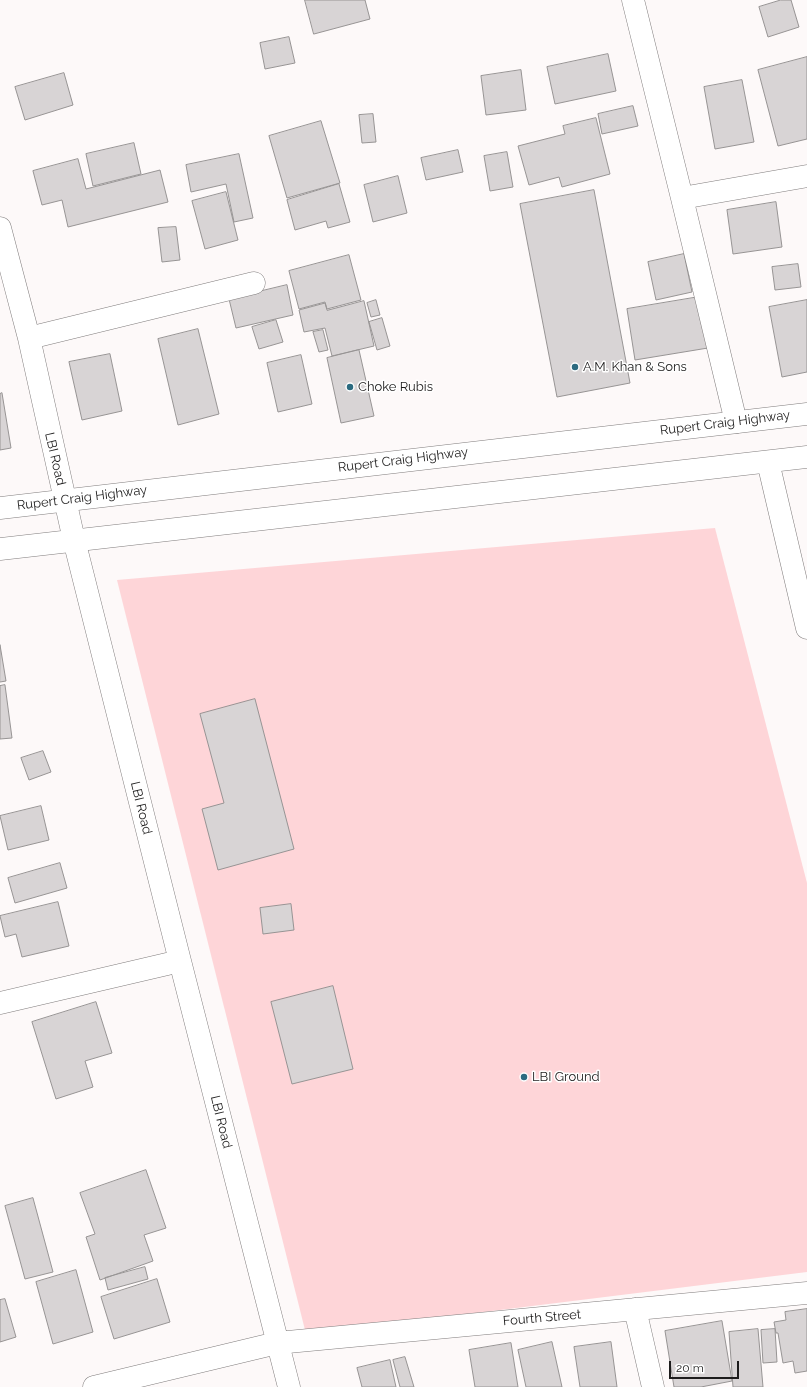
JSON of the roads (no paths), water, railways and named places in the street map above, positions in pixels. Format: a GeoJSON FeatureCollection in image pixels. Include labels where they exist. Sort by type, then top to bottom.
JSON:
{"type":"FeatureCollection","features":[{"type":"Feature","properties":{"kind":"street"},"geometry":{"type":"LineString","coordinates":[[633,0],[736,422]]}},
{"type":"Feature","properties":{"kind":"street"},"geometry":{"type":"LineString","coordinates":[[682,198],[807,176]]}},
{"type":"Feature","properties":{"kind":"street","name":"LBI Road"},"geometry":{"type":"LineString","coordinates":[[0,228],[28,338],[74,540],[289,1387]]}},
{"type":"Feature","properties":{"kind":"street"},"geometry":{"type":"LineString","coordinates":[[28,338],[254,283]]}},
{"type":"Feature","properties":{"kind":"street","name":"Rupert Craig Highway"},"geometry":{"type":"LineString","coordinates":[[0,508],[807,414]]}},
{"type":"Feature","properties":{"kind":"street"},"geometry":{"type":"LineString","coordinates":[[0,549],[807,457]]}},
{"type":"Feature","properties":{"kind":"street"},"geometry":{"type":"LineString","coordinates":[[768,462],[798,551],[807,628]]}},
{"type":"Feature","properties":{"kind":"street"},"geometry":{"type":"LineString","coordinates":[[0,1003],[180,961]]}},
{"type":"Feature","properties":{"kind":"street","name":"Fourth Street"},"geometry":{"type":"LineString","coordinates":[[94,1387],[277,1343],[807,1293]]}},
{"type":"Feature","properties":{"kind":"street"},"geometry":{"type":"LineString","coordinates":[[636,1309],[653,1387]]}},
{"type":"Feature","properties":{"kind":"place","name":"A.M. Khan & Sons"},"geometry":{"type":"Point","coordinates":[575,367]}},
{"type":"Feature","properties":{"kind":"place","name":"Choke Rubis"},"geometry":{"type":"Point","coordinates":[350,387]}},
{"type":"Feature","properties":{"kind":"place","name":"LBI Ground"},"geometry":{"type":"Point","coordinates":[524,1077]}}]}
